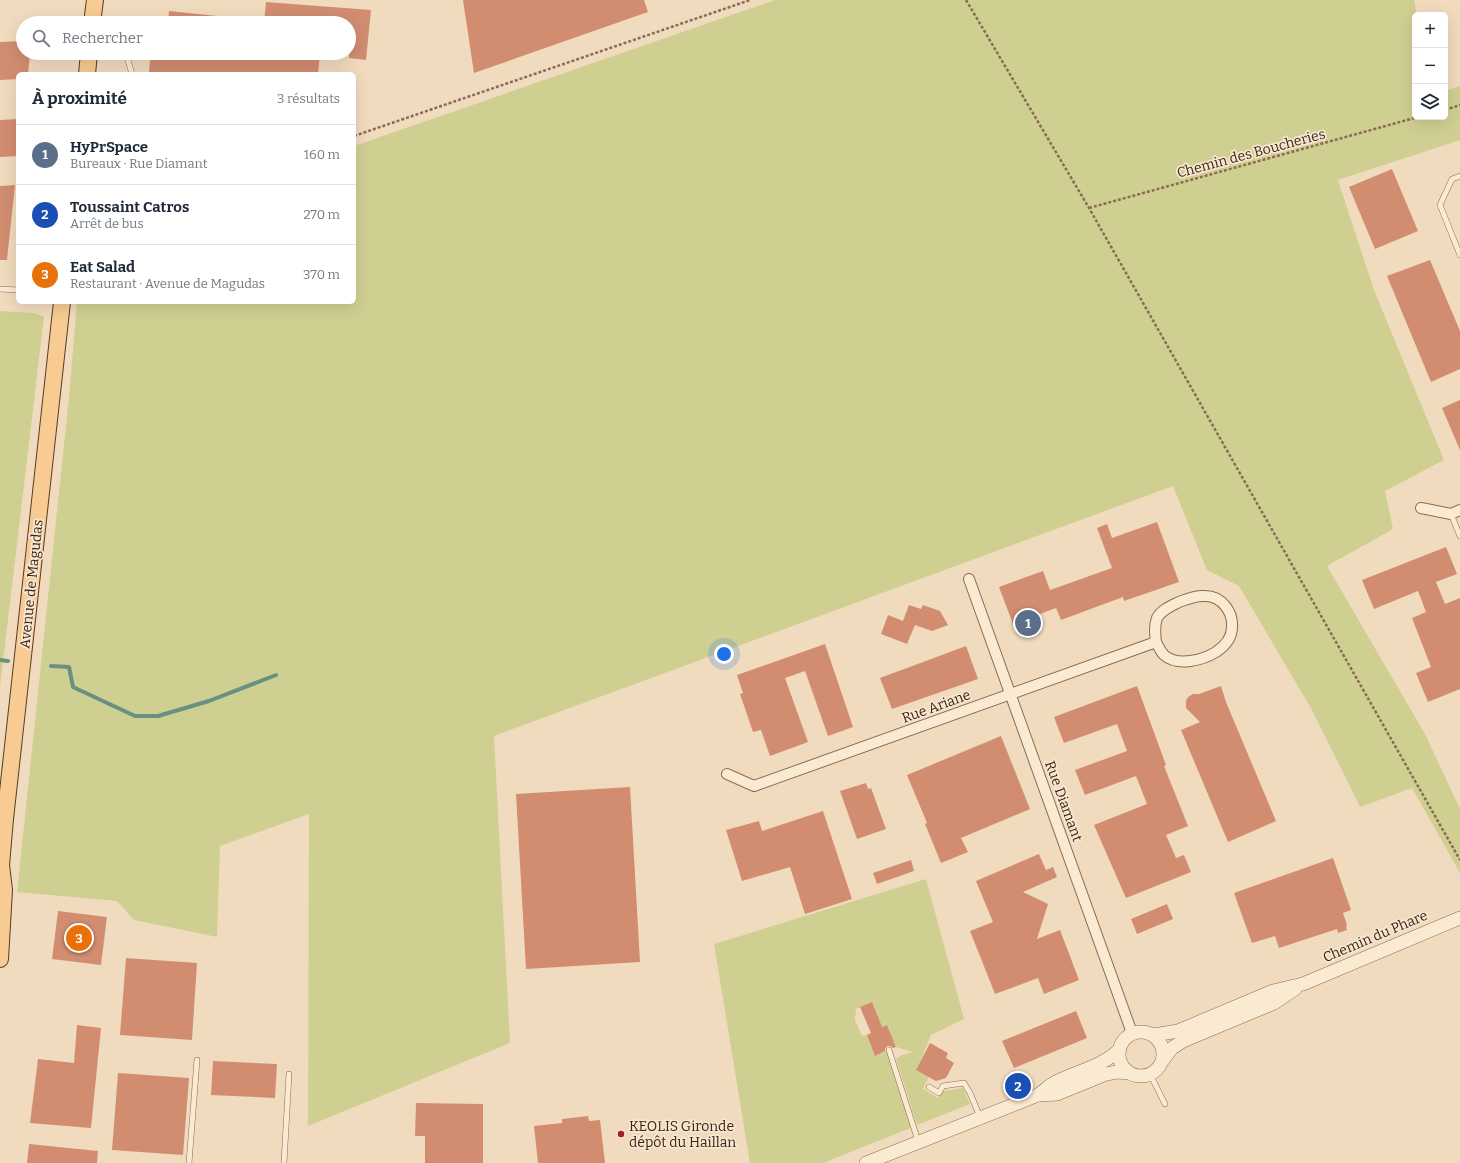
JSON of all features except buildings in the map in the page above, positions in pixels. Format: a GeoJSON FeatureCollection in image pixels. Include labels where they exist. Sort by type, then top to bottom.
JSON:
{"type":"FeatureCollection","features":[{"type":"Feature","properties":{"kind":"main road"},"geometry":{"type":"LineString","coordinates":[[93,16],[95,0]]}},
{"type":"Feature","properties":{"kind":"main road"},"geometry":{"type":"LineString","coordinates":[[87,72],[88,60]]}},
{"type":"Feature","properties":{"kind":"main road","name":"Avenue de Magudas"},"geometry":{"type":"LineString","coordinates":[[0,959],[4,890],[0,867],[2,825],[62,304]]}},
{"type":"Feature","properties":{"kind":"street"},"geometry":{"type":"LineString","coordinates":[[1421,508],[1456,512]]}},
{"type":"Feature","properties":{"kind":"street","name":"Rue Diamant"},"geometry":{"type":"LineString","coordinates":[[969,579],[1132,1033]]}},
{"type":"Feature","properties":{"kind":"street"},"geometry":{"type":"LineString","coordinates":[[1206,596],[1217,599],[1230,613],[1232,626],[1229,640],[1223,648],[1213,654],[1188,662],[1177,661],[1165,655],[1156,642],[1154,629],[1157,618],[1170,606],[1192,597],[1206,596]]}},
{"type":"Feature","properties":{"kind":"street","name":"Rue Ariane"},"geometry":{"type":"LineString","coordinates":[[727,774],[754,786],[1156,642]]}},
{"type":"Feature","properties":{"kind":"street","name":"Chemin du Phare"},"geometry":{"type":"LineString","coordinates":[[1154,1035],[1178,1031],[1273,991],[1303,984],[1460,918]]}},
{"type":"Feature","properties":{"kind":"street","name":"Chemin du Phare"},"geometry":{"type":"LineString","coordinates":[[1163,1060],[1172,1048],[1183,1041],[1274,1003],[1303,984]]}},
{"type":"Feature","properties":{"kind":"street"},"geometry":{"type":"LineString","coordinates":[[1038,1095],[1054,1082],[1111,1058],[1119,1050],[1124,1040],[1132,1033],[1140,1031],[1154,1035],[1162,1046],[1164,1053],[1163,1060],[1156,1071],[1143,1076],[1136,1076],[1124,1068],[1121,1063],[1119,1050]]}},
{"type":"Feature","properties":{"kind":"street"},"geometry":{"type":"LineString","coordinates":[[866,1163],[1038,1095],[1057,1094],[1106,1074],[1117,1072],[1130,1073]]}},
{"type":"Feature","properties":{"kind":"lane"},"geometry":{"type":"LineString","coordinates":[[128,60],[131,72]]}},
{"type":"Feature","properties":{"kind":"lane"},"geometry":{"type":"LineString","coordinates":[[1460,176],[1452,179],[1440,205],[1460,255]]}},
{"type":"Feature","properties":{"kind":"lane"},"geometry":{"type":"LineString","coordinates":[[0,288],[16,290]]}},
{"type":"Feature","properties":{"kind":"lane"},"geometry":{"type":"LineString","coordinates":[[1456,512],[1460,536]]}},
{"type":"Feature","properties":{"kind":"lane"},"geometry":{"type":"LineString","coordinates":[[889,1050],[918,1142]]}},
{"type":"Feature","properties":{"kind":"lane"},"geometry":{"type":"LineString","coordinates":[[189,1163],[197,1060]]}},
{"type":"Feature","properties":{"kind":"lane"},"geometry":{"type":"LineString","coordinates":[[284,1163],[289,1074]]}},
{"type":"Feature","properties":{"kind":"lane"},"geometry":{"type":"LineString","coordinates":[[1150,1074],[1165,1104]]}},
{"type":"Feature","properties":{"kind":"lane"},"geometry":{"type":"LineString","coordinates":[[929,1087],[939,1093],[943,1086],[964,1083],[980,1117]]}},
{"type":"Feature","properties":{"kind":"path"},"geometry":{"type":"LineString","coordinates":[[356,135],[750,0]]}},
{"type":"Feature","properties":{"kind":"path"},"geometry":{"type":"LineString","coordinates":[[966,0],[1089,208],[1460,860]]}},
{"type":"Feature","properties":{"kind":"path"},"geometry":{"type":"LineString","coordinates":[[1448,109],[1460,105]]}},
{"type":"Feature","properties":{"kind":"path","name":"Chemin des Boucheries"},"geometry":{"type":"LineString","coordinates":[[1089,208],[1412,119]]}},
{"type":"Feature","properties":{"kind":"shaded area"},"geometry":{"type":"Polygon","coordinates":[[[775,0],[1414,0],[1416,12],[1412,12],[1412,120],[1448,120],[1448,90],[1460,86],[1460,140],[1338,180],[1374,290],[1444,460],[1385,491],[1393,529],[1327,566],[1425,734],[1460,809],[1460,873],[1412,788],[1360,807],[1312,710],[1239,586],[1207,570],[1173,486],[494,736],[510,1043],[308,1126],[309,814],[220,846],[217,937],[134,920],[117,901],[17,892],[69,397],[77,304],[356,304],[356,145],[775,0]]]}},
{"type":"Feature","properties":{"kind":"shaded area"},"geometry":{"type":"Polygon","coordinates":[[[0,311],[34,313],[44,317],[0,687],[0,311]]]}},
{"type":"Feature","properties":{"kind":"shaded area"},"geometry":{"type":"Polygon","coordinates":[[[926,879],[964,1019],[931,1035],[917,1070],[929,1076],[923,1089],[938,1098],[943,1091],[963,1088],[970,1104],[917,1125],[896,1059],[902,1055],[913,1052],[896,1047],[887,1025],[877,1029],[872,1002],[856,1009],[855,1020],[862,1036],[867,1035],[875,1056],[889,1050],[913,1127],[823,1163],[750,1163],[714,944],[926,879]]]}},
{"type":"Feature","properties":{"kind":"waterway"},"geometry":{"type":"LineString","coordinates":[[0,660],[8,661]]}},
{"type":"Feature","properties":{"kind":"waterway"},"geometry":{"type":"LineString","coordinates":[[51,666],[69,667],[73,687],[135,716],[158,716],[209,701],[276,675]]}},
{"type":"Feature","properties":{"kind":"place","name":"HyPrSpace"},"geometry":{"type":"Point","coordinates":[1028,623]}},
{"type":"Feature","properties":{"kind":"place","name":"Eat Salad"},"geometry":{"type":"Point","coordinates":[79,938]}},
{"type":"Feature","properties":{"kind":"place","name":"Toussaint Catros"},"geometry":{"type":"Point","coordinates":[1018,1086]}},
{"type":"Feature","properties":{"kind":"place","name":"KEOLIS Gironde dépôt du Haillan"},"geometry":{"type":"Point","coordinates":[621,1134]}}]}
